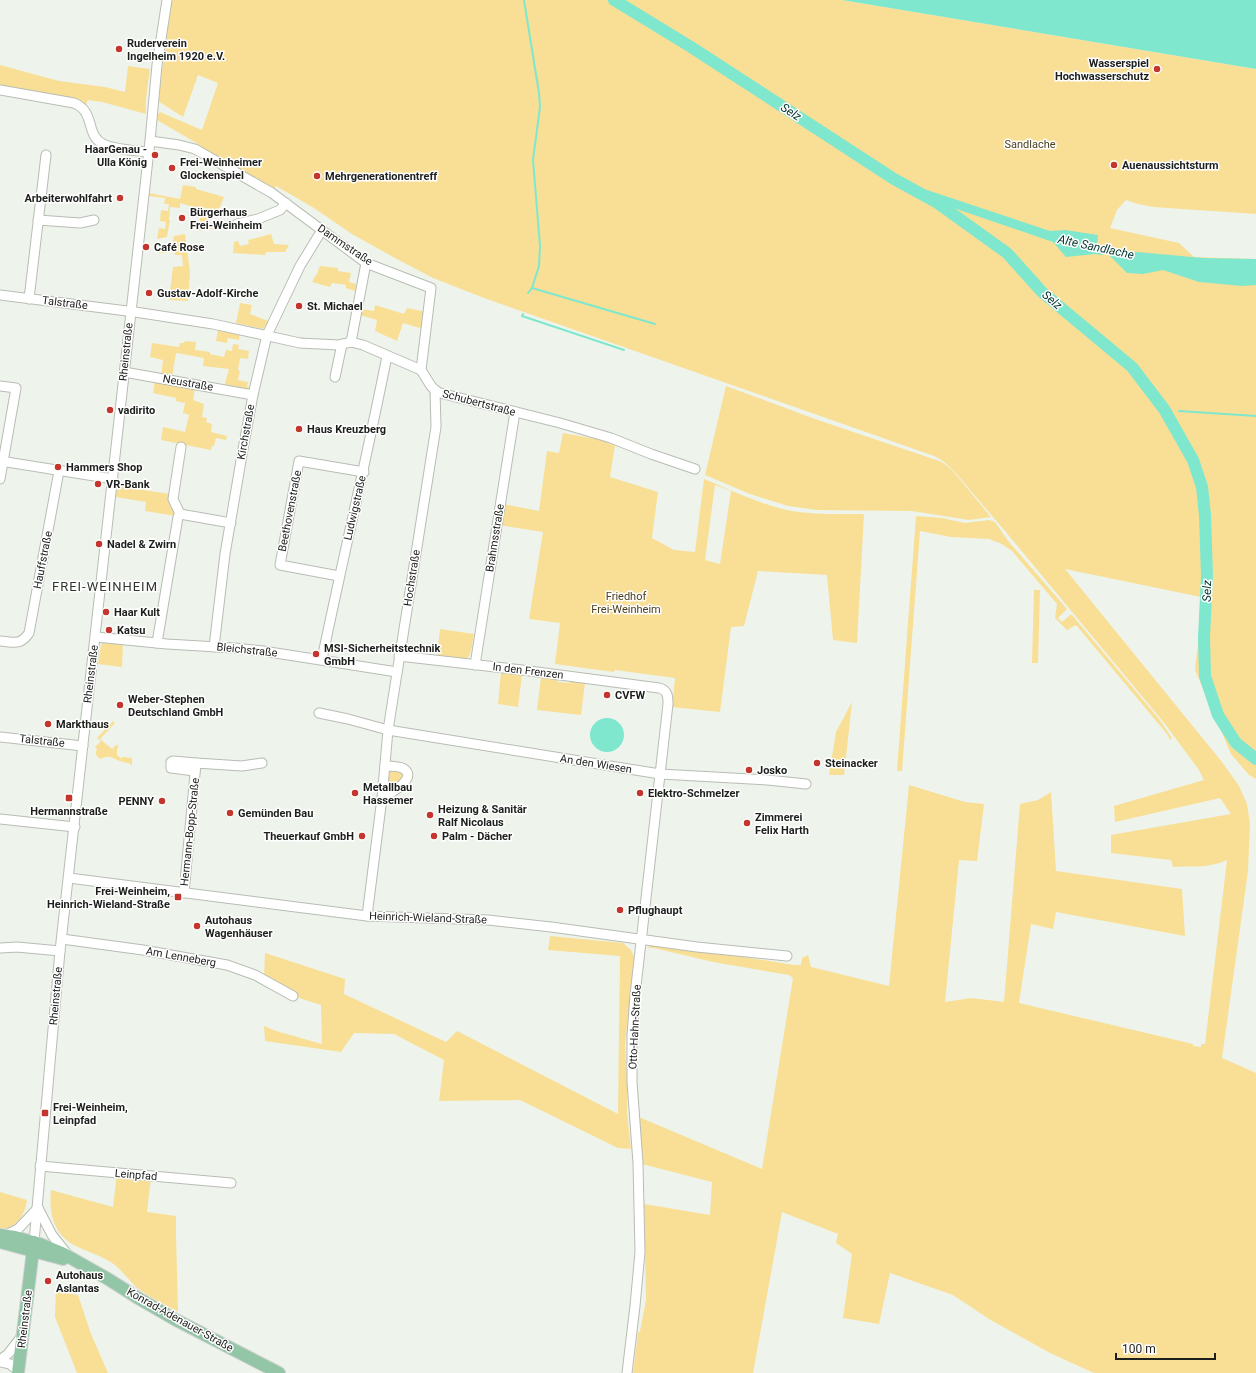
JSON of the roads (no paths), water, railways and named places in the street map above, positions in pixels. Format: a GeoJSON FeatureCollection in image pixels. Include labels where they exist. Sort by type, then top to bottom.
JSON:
{"type":"FeatureCollection","features":[{"type":"Feature","properties":{"kind":"main road","name":"Konrad-Adenauer-Straße"},"geometry":{"type":"LineString","coordinates":[[1,1238],[76,1261],[176,1320],[279,1373]]}},
{"type":"Feature","properties":{"kind":"main road","name":"Rheinstraße"},"geometry":{"type":"LineString","coordinates":[[18,1372],[33,1247]]}},
{"type":"Feature","properties":{"kind":"street","name":"Rheinstraße"},"geometry":{"type":"LineString","coordinates":[[33,1247],[38,1208],[40,1166],[60,951],[96,636],[157,65],[167,0]]}},
{"type":"Feature","properties":{"kind":"street"},"geometry":{"type":"LineString","coordinates":[[0,90],[74,103],[85,111],[94,137],[102,144],[148,152]]}},
{"type":"Feature","properties":{"kind":"street","name":"Dammstraße"},"geometry":{"type":"LineString","coordinates":[[150,141],[195,149],[272,193],[366,263],[431,288],[421,370]]}},
{"type":"Feature","properties":{"kind":"street"},"geometry":{"type":"LineString","coordinates":[[29,299],[46,155]]}},
{"type":"Feature","properties":{"kind":"street"},"geometry":{"type":"LineString","coordinates":[[237,224],[258,219],[280,210],[286,203]]}},
{"type":"Feature","properties":{"kind":"street"},"geometry":{"type":"LineString","coordinates":[[38,220],[80,223],[94,220]]}},
{"type":"Feature","properties":{"kind":"street","name":"Kirchstraße"},"geometry":{"type":"LineString","coordinates":[[214,647],[230,523],[253,395],[267,335],[300,266],[322,230]]}},
{"type":"Feature","properties":{"kind":"street"},"geometry":{"type":"LineString","coordinates":[[335,377],[347,343],[366,263]]}},
{"type":"Feature","properties":{"kind":"street","name":"Talstraße"},"geometry":{"type":"LineString","coordinates":[[0,295],[131,312]]}},
{"type":"Feature","properties":{"kind":"street"},"geometry":{"type":"LineString","coordinates":[[131,312],[213,324],[300,343],[347,343],[362,345],[421,370]]}},
{"type":"Feature","properties":{"kind":"street","name":"Ludwigstraße"},"geometry":{"type":"LineString","coordinates":[[322,660],[339,576],[364,472],[388,356]]}},
{"type":"Feature","properties":{"kind":"street","name":"Schubertstraße"},"geometry":{"type":"LineString","coordinates":[[421,370],[435,390],[440,393],[611,438],[695,469]]}},
{"type":"Feature","properties":{"kind":"street","name":"Neustraße"},"geometry":{"type":"LineString","coordinates":[[124,372],[253,395]]}},
{"type":"Feature","properties":{"kind":"street"},"geometry":{"type":"LineString","coordinates":[[0,386],[16,388],[0,479]]}},
{"type":"Feature","properties":{"kind":"street","name":"Hochstraße"},"geometry":{"type":"LineString","coordinates":[[367,916],[382,798],[388,730],[436,427],[435,390]]}},
{"type":"Feature","properties":{"kind":"street","name":"Brahmsstraße"},"geometry":{"type":"LineString","coordinates":[[475,665],[515,412]]}},
{"type":"Feature","properties":{"kind":"street"},"geometry":{"type":"LineString","coordinates":[[157,643],[178,517],[180,514],[173,499],[181,447]]}},
{"type":"Feature","properties":{"kind":"street"},"geometry":{"type":"LineString","coordinates":[[2,461],[113,479]]}},
{"type":"Feature","properties":{"kind":"street","name":"Beethovenstraße"},"geometry":{"type":"LineString","coordinates":[[339,576],[280,565],[299,461],[364,472]]}},
{"type":"Feature","properties":{"kind":"street","name":"Hauffstraße"},"geometry":{"type":"LineString","coordinates":[[0,641],[17,643],[23,641],[29,633],[59,471]]}},
{"type":"Feature","properties":{"kind":"street"},"geometry":{"type":"LineString","coordinates":[[180,514],[230,523]]}},
{"type":"Feature","properties":{"kind":"street","name":"Bleichstraße"},"geometry":{"type":"LineString","coordinates":[[96,636],[157,643],[263,651],[397,672]]}},
{"type":"Feature","properties":{"kind":"street","name":"In den Frenzen"},"geometry":{"type":"LineString","coordinates":[[399,656],[657,687]]}},
{"type":"Feature","properties":{"kind":"street","name":"Otto-Hahn-Straße"},"geometry":{"type":"LineString","coordinates":[[627,1373],[640,1252],[638,1163],[632,1082],[632,1035],[668,697],[665,690],[657,687]]}},
{"type":"Feature","properties":{"kind":"street","name":"An den Wiesen"},"geometry":{"type":"LineString","coordinates":[[319,713],[348,718],[388,730],[660,774],[768,780],[806,784]]}},
{"type":"Feature","properties":{"kind":"street","name":"Talstraße"},"geometry":{"type":"LineString","coordinates":[[0,737],[83,746]]}},
{"type":"Feature","properties":{"kind":"street","name":"Hermann-Bopp-Straße"},"geometry":{"type":"LineString","coordinates":[[184,893],[196,767],[242,766],[262,763]]}},
{"type":"Feature","properties":{"kind":"street"},"geometry":{"type":"LineString","coordinates":[[382,798],[398,788],[408,776],[403,768],[385,766]]}},
{"type":"Feature","properties":{"kind":"street"},"geometry":{"type":"LineString","coordinates":[[0,820],[75,827]]}},
{"type":"Feature","properties":{"kind":"street","name":"Heinrich-Wieland-Straße"},"geometry":{"type":"LineString","coordinates":[[69,878],[367,916],[488,920],[642,938],[697,947],[787,956]]}},
{"type":"Feature","properties":{"kind":"street","name":"Am Lenneberg"},"geometry":{"type":"LineString","coordinates":[[62,939],[143,950],[227,965],[255,974],[293,996]]}},
{"type":"Feature","properties":{"kind":"street"},"geometry":{"type":"LineString","coordinates":[[0,948],[17,947],[60,951]]}},
{"type":"Feature","properties":{"kind":"street","name":"Leinpfad"},"geometry":{"type":"LineString","coordinates":[[40,1166],[231,1183]]}},
{"type":"Feature","properties":{"kind":"street"},"geometry":{"type":"LineString","coordinates":[[1,1238],[18,1229],[38,1208],[52,1235],[76,1261]]}},
{"type":"Feature","properties":{"kind":"street"},"geometry":{"type":"LineString","coordinates":[[18,1372],[13,1366],[0,1361],[8,1354],[23,1335]]}},
{"type":"Feature","properties":{"kind":"water"},"geometry":{"type":"Polygon","coordinates":[[[842,0],[1256,0],[1256,69],[842,0]]]}},
{"type":"Feature","properties":{"kind":"water","name":"Alte Sandlache"},"geometry":{"type":"Polygon","coordinates":[[[894,179],[1050,231],[1065,230],[1098,235],[1097,245],[1126,251],[1203,258],[1256,259],[1256,285],[1242,286],[1199,282],[1163,270],[1143,274],[1127,273],[1107,253],[1101,255],[1095,254],[1066,257],[1053,242],[936,202],[894,179]]]}},
{"type":"Feature","properties":{"kind":"water"},"geometry":{"type":"Polygon","coordinates":[[[604,718],[610,718],[619,723],[623,729],[623,741],[619,747],[610,752],[604,752],[595,747],[590,738],[590,732],[595,723],[604,718]]]}},
{"type":"Feature","properties":{"kind":"waterway"},"geometry":{"type":"LineString","coordinates":[[524,0],[540,107],[533,160],[540,246],[539,266],[532,288],[655,324]]}},
{"type":"Feature","properties":{"kind":"waterway","name":"Selz"},"geometry":{"type":"LineString","coordinates":[[614,0],[691,47],[894,179],[936,202],[1007,253],[1042,292],[1132,367],[1164,409],[1193,460],[1202,487],[1205,515],[1207,576],[1204,637],[1205,676],[1218,715],[1236,743],[1256,759]]}},
{"type":"Feature","properties":{"kind":"waterway"},"geometry":{"type":"LineString","coordinates":[[528,293],[532,288]]}},
{"type":"Feature","properties":{"kind":"waterway"},"geometry":{"type":"LineString","coordinates":[[523,314],[522,316],[624,350]]}},
{"type":"Feature","properties":{"kind":"waterway","name":"Selz"},"geometry":{"type":"LineString","coordinates":[[1164,409],[1171,410]]}},
{"type":"Feature","properties":{"kind":"waterway"},"geometry":{"type":"LineString","coordinates":[[1179,411],[1256,416]]}},
{"type":"Feature","properties":{"kind":"place","name":"Ruderverein Ingelheim 1920 e.V."},"geometry":{"type":"Point","coordinates":[119,49]}},
{"type":"Feature","properties":{"kind":"place","name":"Wasserspiel Hochwasserschutz"},"geometry":{"type":"Point","coordinates":[1157,69]}},
{"type":"Feature","properties":{"kind":"place","name":"HaarGenau - Ulla König"},"geometry":{"type":"Point","coordinates":[155,155]}},
{"type":"Feature","properties":{"kind":"place","name":"Auenaussichtsturm"},"geometry":{"type":"Point","coordinates":[1114,165]}},
{"type":"Feature","properties":{"kind":"place","name":"Frei-Weinheimer Glockenspiel"},"geometry":{"type":"Point","coordinates":[172,168]}},
{"type":"Feature","properties":{"kind":"place","name":"Mehrgenerationentreff"},"geometry":{"type":"Point","coordinates":[317,176]}},
{"type":"Feature","properties":{"kind":"place","name":"Arbeiterwohlfahrt"},"geometry":{"type":"Point","coordinates":[120,198]}},
{"type":"Feature","properties":{"kind":"place","name":"Bürgerhaus Frei-Weinheim"},"geometry":{"type":"Point","coordinates":[182,218]}},
{"type":"Feature","properties":{"kind":"place","name":"Café Rose"},"geometry":{"type":"Point","coordinates":[146,247]}},
{"type":"Feature","properties":{"kind":"place","name":"Gustav-Adolf-Kirche"},"geometry":{"type":"Point","coordinates":[149,293]}},
{"type":"Feature","properties":{"kind":"place","name":"St. Michael"},"geometry":{"type":"Point","coordinates":[299,306]}},
{"type":"Feature","properties":{"kind":"place","name":"vadirito"},"geometry":{"type":"Point","coordinates":[110,410]}},
{"type":"Feature","properties":{"kind":"place","name":"Haus Kreuzberg"},"geometry":{"type":"Point","coordinates":[299,429]}},
{"type":"Feature","properties":{"kind":"place","name":"Hammers Shop"},"geometry":{"type":"Point","coordinates":[58,467]}},
{"type":"Feature","properties":{"kind":"place","name":"VR-Bank"},"geometry":{"type":"Point","coordinates":[98,484]}},
{"type":"Feature","properties":{"kind":"place","name":"Nadel & Zwirn"},"geometry":{"type":"Point","coordinates":[99,544]}},
{"type":"Feature","properties":{"kind":"place","name":"Haar Kult"},"geometry":{"type":"Point","coordinates":[106,612]}},
{"type":"Feature","properties":{"kind":"place","name":"Katsu"},"geometry":{"type":"Point","coordinates":[109,630]}},
{"type":"Feature","properties":{"kind":"place","name":"MSI-Sicherheitstechnik GmbH"},"geometry":{"type":"Point","coordinates":[316,654]}},
{"type":"Feature","properties":{"kind":"place","name":"CVFW"},"geometry":{"type":"Point","coordinates":[607,695]}},
{"type":"Feature","properties":{"kind":"place","name":"Weber-Stephen Deutschland GmbH"},"geometry":{"type":"Point","coordinates":[120,705]}},
{"type":"Feature","properties":{"kind":"place","name":"Markthaus"},"geometry":{"type":"Point","coordinates":[48,724]}},
{"type":"Feature","properties":{"kind":"place","name":"Steinacker"},"geometry":{"type":"Point","coordinates":[817,763]}},
{"type":"Feature","properties":{"kind":"place","name":"Josko"},"geometry":{"type":"Point","coordinates":[749,770]}},
{"type":"Feature","properties":{"kind":"place","name":"Metallbau Hassemer"},"geometry":{"type":"Point","coordinates":[355,793]}},
{"type":"Feature","properties":{"kind":"place","name":"Elektro-Schmelzer"},"geometry":{"type":"Point","coordinates":[640,793]}},
{"type":"Feature","properties":{"kind":"place","name":"Hermannstraße"},"geometry":{"type":"Point","coordinates":[69,798]}},
{"type":"Feature","properties":{"kind":"place","name":"PENNY"},"geometry":{"type":"Point","coordinates":[162,801]}},
{"type":"Feature","properties":{"kind":"place","name":"Gemünden Bau"},"geometry":{"type":"Point","coordinates":[230,813]}},
{"type":"Feature","properties":{"kind":"place","name":"Heizung & Sanitär Ralf Nicolaus"},"geometry":{"type":"Point","coordinates":[430,815]}},
{"type":"Feature","properties":{"kind":"place","name":"Zimmerei Felix Harth"},"geometry":{"type":"Point","coordinates":[747,823]}},
{"type":"Feature","properties":{"kind":"place","name":"Theuerkauf GmbH"},"geometry":{"type":"Point","coordinates":[362,836]}},
{"type":"Feature","properties":{"kind":"place","name":"Palm - Dächer"},"geometry":{"type":"Point","coordinates":[434,836]}},
{"type":"Feature","properties":{"kind":"place","name":"Frei-Weinheim, Heinrich-Wieland-Straße"},"geometry":{"type":"Point","coordinates":[178,897]}},
{"type":"Feature","properties":{"kind":"place","name":"Pflughaupt"},"geometry":{"type":"Point","coordinates":[620,910]}},
{"type":"Feature","properties":{"kind":"place","name":"Autohaus Wagenhäuser"},"geometry":{"type":"Point","coordinates":[197,926]}},
{"type":"Feature","properties":{"kind":"place","name":"Frei-Weinheim, Leinpfad"},"geometry":{"type":"Point","coordinates":[45,1113]}},
{"type":"Feature","properties":{"kind":"place","name":"Autohaus Aslantas"},"geometry":{"type":"Point","coordinates":[48,1281]}},
{"type":"Feature","properties":{"kind":"district","name":"FREI-WEINHEIM"},"geometry":{"type":"Point","coordinates":[105,586]}},
{"type":"Feature","properties":{"kind":"park label","name":"Sandlache"},"geometry":{"type":"Point","coordinates":[1030,144]}},
{"type":"Feature","properties":{"kind":"park label","name":"Friedhof Frei-Weinheim"},"geometry":{"type":"Point","coordinates":[626,602]}}]}
